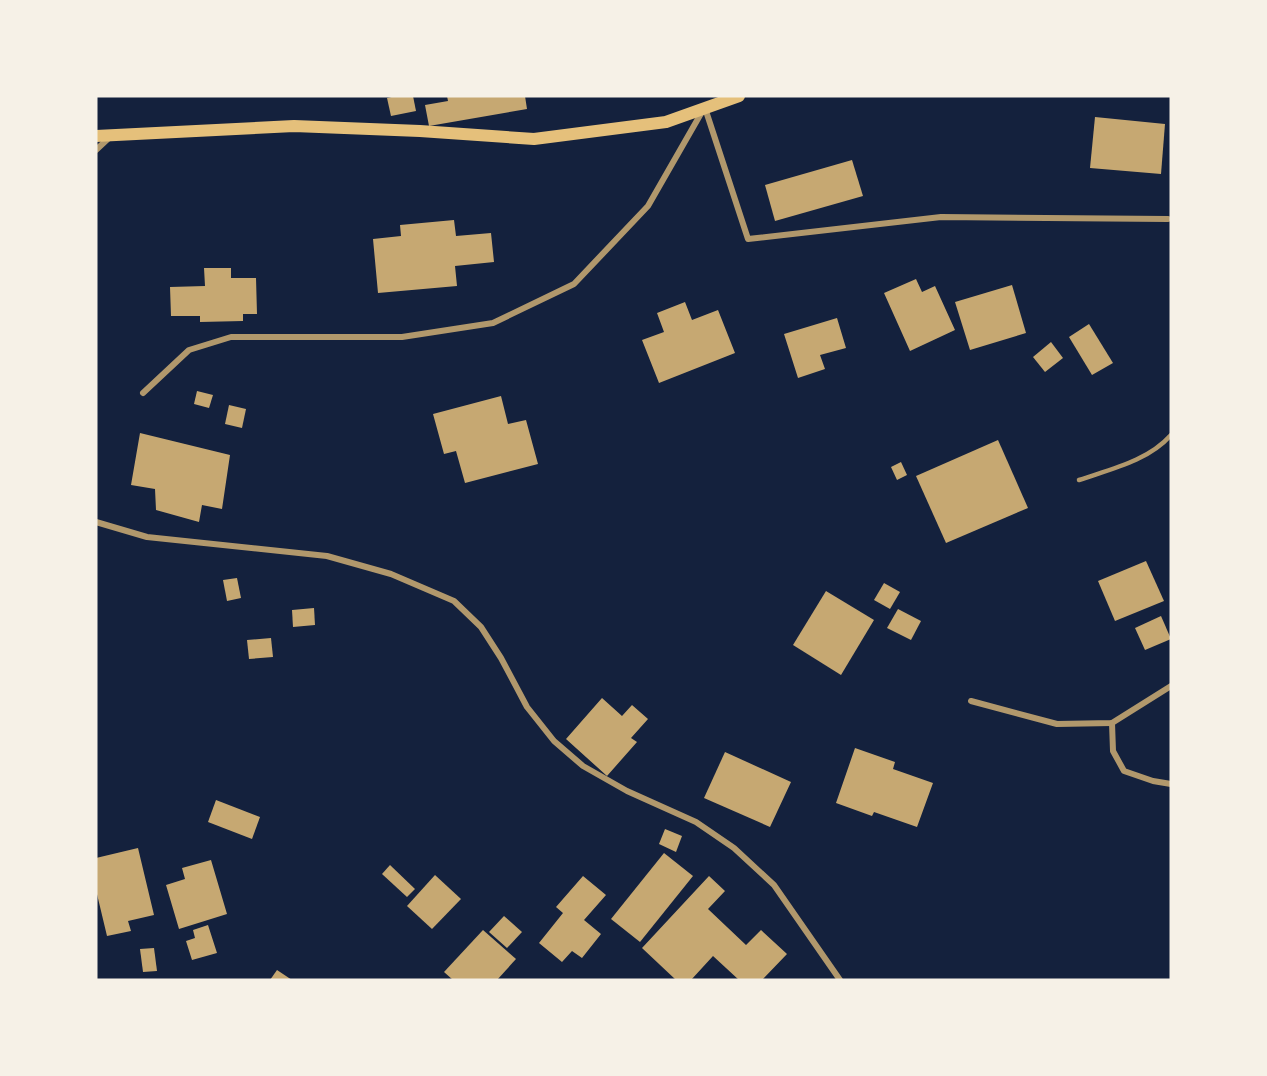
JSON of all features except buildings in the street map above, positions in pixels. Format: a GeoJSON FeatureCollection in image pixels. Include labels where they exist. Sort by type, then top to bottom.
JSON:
{"type":"FeatureCollection","features":[{"type":"Feature","properties":{"kind":"main road"},"geometry":{"type":"LineString","coordinates":[[96,136],[294,126],[420,131],[534,139],[666,122],[739,96]]}},
{"type":"Feature","properties":{"kind":"street"},"geometry":{"type":"LineString","coordinates":[[704,107],[748,239],[941,218],[1168,219]]}},
{"type":"Feature","properties":{"kind":"street"},"geometry":{"type":"LineString","coordinates":[[143,393],[189,350],[231,337],[402,337],[493,323],[574,284],[648,206],[704,107]]}},
{"type":"Feature","properties":{"kind":"street"},"geometry":{"type":"LineString","coordinates":[[96,150],[114,134]]}},
{"type":"Feature","properties":{"kind":"street"},"geometry":{"type":"LineString","coordinates":[[96,522],[147,537],[327,556],[391,574],[454,601],[481,627],[501,658],[527,707],[554,741],[583,766],[627,790],[696,822],[734,849],[774,885],[840,980]]}},
{"type":"Feature","properties":{"kind":"street"},"geometry":{"type":"LineString","coordinates":[[971,701],[1057,724],[1112,723],[1171,686]]}},
{"type":"Feature","properties":{"kind":"street"},"geometry":{"type":"LineString","coordinates":[[1112,723],[1113,751],[1124,771],[1152,781],[1171,784]]}},
{"type":"Feature","properties":{"kind":"lane"},"geometry":{"type":"LineString","coordinates":[[1079,480],[1133,461],[1159,448],[1171,435]]}}]}
